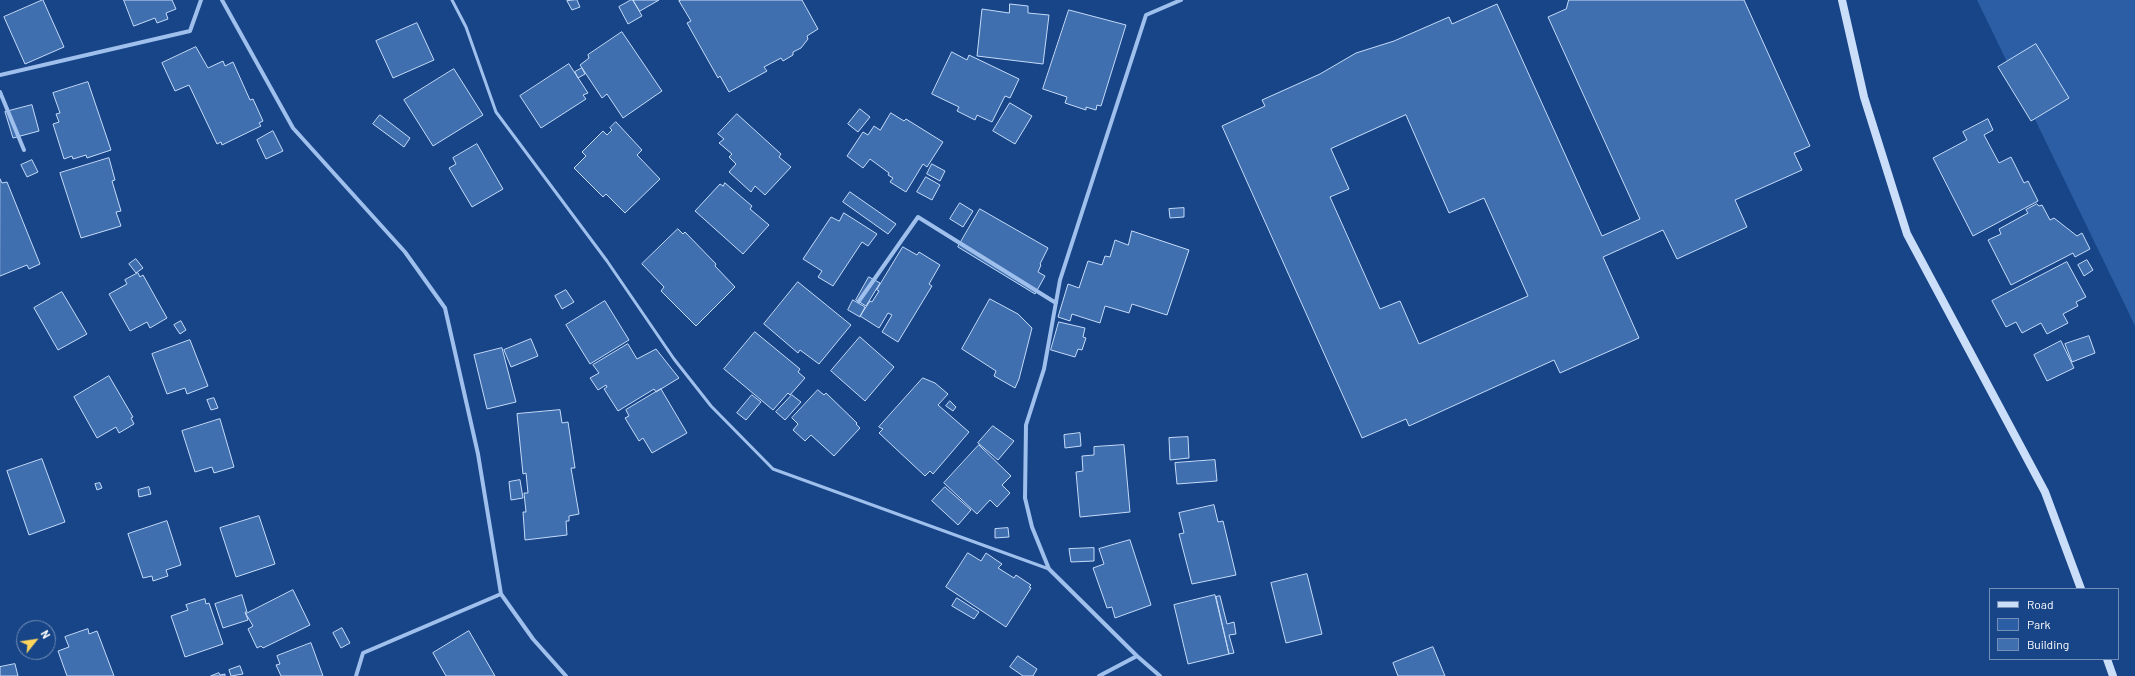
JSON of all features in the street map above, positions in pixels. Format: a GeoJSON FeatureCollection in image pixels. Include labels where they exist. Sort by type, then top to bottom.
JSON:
{"type":"FeatureCollection","features":[{"type":"Feature","properties":{"kind":"street"},"geometry":{"type":"LineString","coordinates":[[0,75],[190,31],[201,0]]}},
{"type":"Feature","properties":{"kind":"street"},"geometry":{"type":"LineString","coordinates":[[222,0],[293,128],[405,252],[445,308],[478,454],[501,594],[533,639],[566,676]]}},
{"type":"Feature","properties":{"kind":"street"},"geometry":{"type":"LineString","coordinates":[[1160,676],[1137,656],[1049,569],[1032,527],[1025,498],[1026,425],[1044,369],[1060,280],[1146,15],[1181,0]]}},
{"type":"Feature","properties":{"kind":"street"},"geometry":{"type":"LineString","coordinates":[[1842,0],[1864,97],[1907,234],[2044,492],[2081,588]]}},
{"type":"Feature","properties":{"kind":"street"},"geometry":{"type":"LineString","coordinates":[[0,92],[24,150]]}},
{"type":"Feature","properties":{"kind":"street"},"geometry":{"type":"LineString","coordinates":[[859,301],[918,217],[1056,303]]}},
{"type":"Feature","properties":{"kind":"street"},"geometry":{"type":"LineString","coordinates":[[356,676],[363,653],[501,594]]}},
{"type":"Feature","properties":{"kind":"street"},"geometry":{"type":"LineString","coordinates":[[1099,676],[1137,656]]}},
{"type":"Feature","properties":{"kind":"street"},"geometry":{"type":"LineString","coordinates":[[2107,660],[2113,676]]}},
{"type":"Feature","properties":{"kind":"lane"},"geometry":{"type":"LineString","coordinates":[[452,0],[466,27],[496,112],[607,261],[678,364],[711,406],[773,469],[1049,569]]}},
{"type":"Feature","properties":{"kind":"green space"},"geometry":{"type":"Polygon","coordinates":[[[1977,0],[2135,0],[2135,326],[2126,307],[1977,0]]]}},
{"type":"Feature","properties":{"kind":"building"},"geometry":{"type":"Polygon","coordinates":[[[43,0],[64,47],[25,64],[4,17],[43,0]]]}},
{"type":"Feature","properties":{"kind":"building"},"geometry":{"type":"Polygon","coordinates":[[[124,0],[172,0],[176,9],[166,13],[168,19],[157,23],[155,18],[134,26],[124,0]]]}},
{"type":"Feature","properties":{"kind":"building"},"geometry":{"type":"Polygon","coordinates":[[[577,0],[580,7],[572,10],[567,1],[577,0]]]}},
{"type":"Feature","properties":{"kind":"building"},"geometry":{"type":"Polygon","coordinates":[[[633,0],[642,16],[628,24],[619,7],[633,0]]]}},
{"type":"Feature","properties":{"kind":"building"},"geometry":{"type":"Polygon","coordinates":[[[633,0],[659,0],[640,11],[633,0]]]}},
{"type":"Feature","properties":{"kind":"building"},"geometry":{"type":"Polygon","coordinates":[[[802,0],[818,29],[807,36],[808,39],[801,48],[793,52],[793,55],[783,61],[781,58],[764,67],[767,71],[729,92],[720,76],[718,78],[687,23],[691,21],[679,1],[802,0]]]}},
{"type":"Feature","properties":{"kind":"building"},"geometry":{"type":"Polygon","coordinates":[[[1569,0],[1744,0],[1810,146],[1794,153],[1802,170],[1735,200],[1747,227],[1677,259],[1663,230],[1603,257],[1639,338],[1560,373],[1554,360],[1409,426],[1406,419],[1362,438],[1222,126],[1265,106],[1262,100],[1320,74],[1356,53],[1394,41],[1449,17],[1452,24],[1497,4],[1602,236],[1640,219],[1548,17],[1566,9],[1569,0]],[[1406,115],[1331,149],[1349,189],[1330,197],[1380,309],[1400,301],[1419,344],[1528,296],[1484,198],[1449,213],[1406,115]]]}},
{"type":"Feature","properties":{"kind":"building"},"geometry":{"type":"Polygon","coordinates":[[[1010,4],[1028,6],[1028,13],[1049,15],[1043,64],[977,56],[982,9],[1009,13],[1010,4]]]}},
{"type":"Feature","properties":{"kind":"building"},"geometry":{"type":"Polygon","coordinates":[[[1069,10],[1126,25],[1101,106],[1097,105],[1096,110],[1086,107],[1086,110],[1065,103],[1067,97],[1043,89],[1069,10]]]}},
{"type":"Feature","properties":{"kind":"building"},"geometry":{"type":"Polygon","coordinates":[[[417,23],[434,60],[393,78],[376,41],[417,23]]]}},
{"type":"Feature","properties":{"kind":"building"},"geometry":{"type":"Polygon","coordinates":[[[622,32],[662,91],[623,118],[607,94],[602,98],[580,65],[589,58],[588,55],[622,32]]]}},
{"type":"Feature","properties":{"kind":"building"},"geometry":{"type":"Polygon","coordinates":[[[2036,44],[2069,98],[2031,121],[1998,67],[2036,44]]]}},
{"type":"Feature","properties":{"kind":"building"},"geometry":{"type":"Polygon","coordinates":[[[196,47],[208,68],[223,61],[225,66],[233,62],[250,100],[253,99],[263,121],[259,123],[261,126],[222,145],[221,142],[217,144],[189,85],[175,91],[162,63],[196,47]]]}},
{"type":"Feature","properties":{"kind":"building"},"geometry":{"type":"Polygon","coordinates":[[[952,52],[967,60],[969,55],[1019,79],[1010,98],[1005,96],[992,122],[977,115],[975,120],[957,111],[959,107],[932,94],[952,52]]]}},
{"type":"Feature","properties":{"kind":"building"},"geometry":{"type":"Polygon","coordinates":[[[569,64],[588,93],[583,95],[586,99],[541,128],[520,96],[569,64]]]}},
{"type":"Feature","properties":{"kind":"building"},"geometry":{"type":"Polygon","coordinates":[[[582,68],[585,74],[578,78],[575,72],[582,68]]]}},
{"type":"Feature","properties":{"kind":"building"},"geometry":{"type":"Polygon","coordinates":[[[454,69],[483,115],[433,146],[404,100],[454,69]]]}},
{"type":"Feature","properties":{"kind":"building"},"geometry":{"type":"Polygon","coordinates":[[[88,82],[111,150],[87,158],[86,155],[73,159],[72,156],[64,159],[53,124],[59,122],[56,114],[60,113],[53,93],[88,82]]]}},
{"type":"Feature","properties":{"kind":"building"},"geometry":{"type":"Polygon","coordinates":[[[1010,103],[1032,116],[1015,144],[993,131],[1010,103]]]}},
{"type":"Feature","properties":{"kind":"building"},"geometry":{"type":"Polygon","coordinates":[[[32,105],[39,131],[13,138],[5,112],[32,105]]]}},
{"type":"Feature","properties":{"kind":"building"},"geometry":{"type":"Polygon","coordinates":[[[860,109],[870,117],[858,132],[848,124],[860,109]]]}},
{"type":"Feature","properties":{"kind":"building"},"geometry":{"type":"Polygon","coordinates":[[[891,113],[904,121],[906,119],[943,142],[927,167],[923,164],[906,192],[890,182],[893,178],[888,175],[889,173],[870,159],[863,168],[847,156],[863,132],[868,135],[874,126],[880,130],[891,113]]]}},
{"type":"Feature","properties":{"kind":"building"},"geometry":{"type":"Polygon","coordinates":[[[737,114],[781,154],[779,157],[791,167],[765,195],[755,186],[751,192],[729,172],[736,164],[729,157],[732,154],[719,143],[724,139],[718,134],[737,114]]]}},
{"type":"Feature","properties":{"kind":"building"},"geometry":{"type":"Polygon","coordinates":[[[380,115],[410,138],[404,147],[373,124],[380,115]]]}},
{"type":"Feature","properties":{"kind":"building"},"geometry":{"type":"Polygon","coordinates":[[[1988,119],[1993,130],[1984,135],[1999,163],[2011,157],[2024,183],[2028,181],[2038,201],[1973,236],[1933,158],[1967,140],[1963,132],[1988,119]]]}},
{"type":"Feature","properties":{"kind":"building"},"geometry":{"type":"Polygon","coordinates":[[[616,122],[642,150],[637,155],[660,179],[625,213],[606,194],[603,197],[574,168],[586,156],[582,152],[603,131],[607,135],[612,130],[610,128],[616,122]]]}},
{"type":"Feature","properties":{"kind":"building"},"geometry":{"type":"Polygon","coordinates":[[[273,131],[283,151],[266,159],[257,140],[273,131]]]}},
{"type":"Feature","properties":{"kind":"building"},"geometry":{"type":"Polygon","coordinates":[[[477,144],[503,189],[472,207],[449,168],[456,164],[453,158],[477,144]]]}},
{"type":"Feature","properties":{"kind":"building"},"geometry":{"type":"Polygon","coordinates":[[[109,158],[115,180],[112,181],[121,211],[116,212],[121,226],[81,238],[60,173],[109,158]]]}},
{"type":"Feature","properties":{"kind":"building"},"geometry":{"type":"Polygon","coordinates":[[[32,160],[38,172],[27,177],[21,165],[32,160]]]}},
{"type":"Feature","properties":{"kind":"building"},"geometry":{"type":"Polygon","coordinates":[[[932,164],[945,171],[940,181],[927,174],[932,164]]]}},
{"type":"Feature","properties":{"kind":"building"},"geometry":{"type":"Polygon","coordinates":[[[926,177],[940,185],[932,200],[917,192],[926,177]]]}},
{"type":"Feature","properties":{"kind":"building"},"geometry":{"type":"Polygon","coordinates":[[[0,179],[2,183],[7,182],[40,264],[29,269],[27,265],[0,276],[0,179]]]}},
{"type":"Feature","properties":{"kind":"building"},"geometry":{"type":"Polygon","coordinates":[[[725,183],[752,206],[750,209],[769,225],[743,254],[695,211],[720,184],[723,186],[725,183]]]}},
{"type":"Feature","properties":{"kind":"building"},"geometry":{"type":"Polygon","coordinates":[[[850,192],[896,224],[888,234],[843,202],[850,192]]]}},
{"type":"Feature","properties":{"kind":"building"},"geometry":{"type":"Polygon","coordinates":[[[960,203],[973,211],[963,227],[950,219],[960,203]]]}},
{"type":"Feature","properties":{"kind":"building"},"geometry":{"type":"Polygon","coordinates":[[[2037,204],[2039,206],[2042,205],[2050,220],[2054,218],[2077,236],[2082,233],[2090,249],[2075,257],[2073,253],[2011,285],[1988,240],[2001,234],[1999,229],[2028,213],[2026,210],[2037,204]]]}},
{"type":"Feature","properties":{"kind":"building"},"geometry":{"type":"Polygon","coordinates":[[[1184,208],[1184,217],[1170,218],[1169,209],[1184,208]]]}},
{"type":"Feature","properties":{"kind":"building"},"geometry":{"type":"Polygon","coordinates":[[[980,209],[1048,248],[1040,264],[1041,265],[1038,272],[1045,276],[1035,294],[958,247],[980,209]]]}},
{"type":"Feature","properties":{"kind":"building"},"geometry":{"type":"Polygon","coordinates":[[[844,213],[877,234],[868,246],[862,242],[833,286],[818,277],[822,271],[803,259],[831,217],[839,221],[844,213]]]}},
{"type":"Feature","properties":{"kind":"building"},"geometry":{"type":"Polygon","coordinates":[[[678,229],[683,234],[685,232],[716,264],[715,266],[735,287],[696,326],[661,291],[664,287],[642,264],[678,229]]]}},
{"type":"Feature","properties":{"kind":"building"},"geometry":{"type":"Polygon","coordinates":[[[1132,231],[1189,250],[1167,315],[1132,304],[1129,313],[1105,306],[1100,323],[1072,314],[1070,321],[1058,317],[1068,284],[1079,288],[1088,261],[1102,265],[1105,256],[1110,257],[1115,240],[1128,245],[1132,231]]]}},
{"type":"Feature","properties":{"kind":"building"},"geometry":{"type":"Polygon","coordinates":[[[903,247],[917,255],[919,252],[940,265],[929,284],[932,286],[898,342],[882,332],[892,315],[888,313],[879,328],[860,316],[879,291],[877,290],[903,247]]]}},
{"type":"Feature","properties":{"kind":"building"},"geometry":{"type":"Polygon","coordinates":[[[136,259],[143,268],[136,273],[129,264],[136,259]]]}},
{"type":"Feature","properties":{"kind":"building"},"geometry":{"type":"Polygon","coordinates":[[[2087,260],[2093,270],[2084,276],[2078,265],[2087,260]]]}},
{"type":"Feature","properties":{"kind":"building"},"geometry":{"type":"Polygon","coordinates":[[[2067,262],[2086,297],[2076,302],[2078,306],[2063,314],[2068,323],[2047,334],[2041,323],[2022,333],[2016,322],[2006,327],[1992,301],[2067,262]]]}},
{"type":"Feature","properties":{"kind":"building"},"geometry":{"type":"Polygon","coordinates":[[[138,273],[140,277],[143,275],[167,318],[150,328],[147,322],[130,331],[109,294],[127,284],[125,280],[138,273]]]}},
{"type":"Feature","properties":{"kind":"building"},"geometry":{"type":"Polygon","coordinates":[[[869,277],[880,283],[866,306],[856,300],[869,277]]]}},
{"type":"Feature","properties":{"kind":"building"},"geometry":{"type":"Polygon","coordinates":[[[798,282],[851,325],[819,364],[800,350],[798,353],[764,324],[798,282]]]}},
{"type":"Feature","properties":{"kind":"building"},"geometry":{"type":"Polygon","coordinates":[[[566,290],[574,302],[562,309],[555,296],[566,290]]]}},
{"type":"Feature","properties":{"kind":"building"},"geometry":{"type":"Polygon","coordinates":[[[62,292],[87,334],[58,350],[34,308],[62,292]]]}},
{"type":"Feature","properties":{"kind":"building"},"geometry":{"type":"Polygon","coordinates":[[[990,299],[1018,314],[1032,328],[1019,379],[1015,388],[994,376],[996,371],[962,349],[990,299]]]}},
{"type":"Feature","properties":{"kind":"building"},"geometry":{"type":"Polygon","coordinates":[[[853,300],[865,307],[860,317],[848,310],[853,300]]]}},
{"type":"Feature","properties":{"kind":"building"},"geometry":{"type":"Polygon","coordinates":[[[605,301],[629,340],[590,364],[566,325],[605,301]]]}},
{"type":"Feature","properties":{"kind":"building"},"geometry":{"type":"Polygon","coordinates":[[[181,321],[186,330],[180,334],[174,325],[181,321]]]}},
{"type":"Feature","properties":{"kind":"building"},"geometry":{"type":"Polygon","coordinates":[[[1059,322],[1085,328],[1083,337],[1086,338],[1082,350],[1078,349],[1075,357],[1051,350],[1059,322]]]}},
{"type":"Feature","properties":{"kind":"building"},"geometry":{"type":"Polygon","coordinates":[[[755,332],[800,369],[798,372],[805,378],[790,395],[788,393],[773,410],[724,369],[755,332]]]}},
{"type":"Feature","properties":{"kind":"building"},"geometry":{"type":"Polygon","coordinates":[[[2089,336],[2095,353],[2072,362],[2065,344],[2089,336]]]}},
{"type":"Feature","properties":{"kind":"building"},"geometry":{"type":"Polygon","coordinates":[[[860,337],[894,367],[865,401],[831,371],[860,337]]]}},
{"type":"Feature","properties":{"kind":"building"},"geometry":{"type":"Polygon","coordinates":[[[531,339],[538,356],[511,367],[504,350],[531,339]]]}},
{"type":"Feature","properties":{"kind":"building"},"geometry":{"type":"Polygon","coordinates":[[[190,340],[208,386],[187,394],[185,388],[167,394],[152,354],[190,340]]]}},
{"type":"Feature","properties":{"kind":"building"},"geometry":{"type":"Polygon","coordinates":[[[2061,341],[2074,368],[2047,381],[2034,355],[2061,341]]]}},
{"type":"Feature","properties":{"kind":"building"},"geometry":{"type":"Polygon","coordinates":[[[628,344],[637,359],[656,349],[679,378],[656,392],[654,389],[618,411],[604,389],[607,387],[606,385],[598,390],[590,378],[599,373],[593,365],[628,344]]]}},
{"type":"Feature","properties":{"kind":"building"},"geometry":{"type":"Polygon","coordinates":[[[502,348],[516,402],[487,409],[474,355],[502,348]]]}},
{"type":"Feature","properties":{"kind":"building"},"geometry":{"type":"Polygon","coordinates":[[[109,376],[133,417],[131,418],[134,424],[119,433],[116,427],[97,438],[74,397],[109,376]]]}},
{"type":"Feature","properties":{"kind":"building"},"geometry":{"type":"Polygon","coordinates":[[[923,378],[935,383],[948,394],[938,405],[969,432],[933,474],[930,471],[925,476],[879,433],[883,429],[879,427],[923,378]]]}},
{"type":"Feature","properties":{"kind":"building"},"geometry":{"type":"Polygon","coordinates":[[[661,389],[687,433],[652,453],[643,438],[639,441],[625,418],[629,416],[626,410],[661,389]]]}},
{"type":"Feature","properties":{"kind":"building"},"geometry":{"type":"Polygon","coordinates":[[[818,390],[824,395],[826,393],[857,423],[856,424],[860,428],[834,456],[811,435],[805,441],[793,430],[798,424],[792,418],[818,390]]]}},
{"type":"Feature","properties":{"kind":"building"},"geometry":{"type":"Polygon","coordinates":[[[752,395],[761,402],[746,420],[737,413],[752,395]]]}},
{"type":"Feature","properties":{"kind":"building"},"geometry":{"type":"Polygon","coordinates":[[[792,395],[801,402],[785,420],[776,412],[792,395]]]}},
{"type":"Feature","properties":{"kind":"building"},"geometry":{"type":"Polygon","coordinates":[[[214,398],[218,408],[211,410],[207,400],[214,398]]]}},
{"type":"Feature","properties":{"kind":"building"},"geometry":{"type":"Polygon","coordinates":[[[950,401],[956,407],[953,411],[946,406],[950,401]]]}},
{"type":"Feature","properties":{"kind":"building"},"geometry":{"type":"Polygon","coordinates":[[[560,410],[562,423],[568,422],[575,468],[571,468],[579,514],[569,516],[569,521],[566,521],[567,535],[525,540],[523,512],[526,512],[524,493],[528,493],[526,473],[523,474],[517,414],[560,410]]]}},
{"type":"Feature","properties":{"kind":"building"},"geometry":{"type":"Polygon","coordinates":[[[220,419],[234,467],[214,473],[212,467],[195,472],[182,431],[220,419]]]}},
{"type":"Feature","properties":{"kind":"building"},"geometry":{"type":"Polygon","coordinates":[[[993,426],[1014,441],[998,460],[978,443],[993,426]]]}},
{"type":"Feature","properties":{"kind":"building"},"geometry":{"type":"Polygon","coordinates":[[[1080,433],[1081,446],[1065,448],[1064,435],[1080,433]]]}},
{"type":"Feature","properties":{"kind":"building"},"geometry":{"type":"Polygon","coordinates":[[[1188,437],[1189,458],[1170,460],[1169,438],[1188,437]]]}},
{"type":"Feature","properties":{"kind":"building"},"geometry":{"type":"Polygon","coordinates":[[[979,445],[1011,476],[1002,485],[1010,493],[997,507],[990,500],[977,514],[944,483],[979,445]]]}},
{"type":"Feature","properties":{"kind":"building"},"geometry":{"type":"Polygon","coordinates":[[[1124,445],[1130,512],[1080,517],[1076,472],[1083,471],[1082,456],[1094,455],[1094,447],[1124,445]]]}},
{"type":"Feature","properties":{"kind":"building"},"geometry":{"type":"Polygon","coordinates":[[[42,459],[65,522],[29,535],[7,471],[42,459]]]}},
{"type":"Feature","properties":{"kind":"building"},"geometry":{"type":"Polygon","coordinates":[[[1215,460],[1217,481],[1177,484],[1175,463],[1215,460]]]}},
{"type":"Feature","properties":{"kind":"building"},"geometry":{"type":"Polygon","coordinates":[[[520,480],[523,498],[511,500],[509,482],[520,480]]]}},
{"type":"Feature","properties":{"kind":"building"},"geometry":{"type":"Polygon","coordinates":[[[100,483],[102,488],[97,490],[95,484],[100,483]]]}},
{"type":"Feature","properties":{"kind":"building"},"geometry":{"type":"Polygon","coordinates":[[[149,487],[151,494],[139,497],[138,490],[149,487]]]}},
{"type":"Feature","properties":{"kind":"building"},"geometry":{"type":"Polygon","coordinates":[[[945,487],[971,510],[958,525],[932,501],[945,487]]]}},
{"type":"Feature","properties":{"kind":"building"},"geometry":{"type":"Polygon","coordinates":[[[1214,505],[1218,522],[1223,521],[1236,575],[1192,584],[1179,534],[1184,533],[1179,513],[1214,505]]]}},
{"type":"Feature","properties":{"kind":"building"},"geometry":{"type":"Polygon","coordinates":[[[259,516],[275,564],[236,577],[220,528],[259,516]]]}},
{"type":"Feature","properties":{"kind":"building"},"geometry":{"type":"Polygon","coordinates":[[[167,521],[181,565],[166,570],[168,576],[153,581],[152,576],[143,578],[128,534],[167,521]]]}},
{"type":"Feature","properties":{"kind":"building"},"geometry":{"type":"Polygon","coordinates":[[[1008,528],[1009,537],[995,538],[995,529],[1008,528]]]}},
{"type":"Feature","properties":{"kind":"building"},"geometry":{"type":"Polygon","coordinates":[[[1130,540],[1151,605],[1115,618],[1112,607],[1107,608],[1093,568],[1104,564],[1099,549],[1130,540]]]}},
{"type":"Feature","properties":{"kind":"building"},"geometry":{"type":"Polygon","coordinates":[[[1094,548],[1094,561],[1071,562],[1069,549],[1094,548]]]}},
{"type":"Feature","properties":{"kind":"building"},"geometry":{"type":"Polygon","coordinates":[[[968,553],[981,561],[986,553],[1002,564],[998,568],[1014,578],[1016,575],[1031,585],[1029,587],[1031,588],[1006,627],[946,587],[968,553]]]}},
{"type":"Feature","properties":{"kind":"building"},"geometry":{"type":"Polygon","coordinates":[[[1307,574],[1322,634],[1286,643],[1271,583],[1307,574]]]}},
{"type":"Feature","properties":{"kind":"building"},"geometry":{"type":"Polygon","coordinates":[[[293,590],[310,625],[263,648],[261,646],[257,648],[248,629],[253,626],[246,614],[293,590]]]}},
{"type":"Feature","properties":{"kind":"building"},"geometry":{"type":"Polygon","coordinates":[[[242,595],[248,620],[223,628],[215,604],[242,595]]]}},
{"type":"Feature","properties":{"kind":"building"},"geometry":{"type":"Polygon","coordinates":[[[1215,595],[1229,654],[1188,664],[1174,605],[1215,595]]]}},
{"type":"Feature","properties":{"kind":"building"},"geometry":{"type":"Polygon","coordinates":[[[1220,596],[1227,624],[1234,622],[1236,634],[1229,635],[1234,653],[1229,654],[1216,597],[1220,596]]]}},
{"type":"Feature","properties":{"kind":"building"},"geometry":{"type":"Polygon","coordinates":[[[957,598],[979,612],[974,619],[952,606],[957,598]]]}},
{"type":"Feature","properties":{"kind":"building"},"geometry":{"type":"Polygon","coordinates":[[[205,599],[206,604],[209,603],[223,644],[185,657],[171,616],[188,610],[186,605],[205,599]]]}},
{"type":"Feature","properties":{"kind":"building"},"geometry":{"type":"Polygon","coordinates":[[[342,628],[350,643],[341,648],[333,633],[342,628]]]}},
{"type":"Feature","properties":{"kind":"building"},"geometry":{"type":"Polygon","coordinates":[[[88,629],[89,634],[97,631],[114,676],[67,676],[58,651],[69,647],[65,637],[88,629]]]}},
{"type":"Feature","properties":{"kind":"building"},"geometry":{"type":"Polygon","coordinates":[[[469,631],[495,676],[446,676],[433,653],[469,631]]]}},
{"type":"Feature","properties":{"kind":"building"},"geometry":{"type":"Polygon","coordinates":[[[311,643],[323,676],[281,676],[276,665],[280,664],[277,656],[311,643]]]}},
{"type":"Feature","properties":{"kind":"building"},"geometry":{"type":"Polygon","coordinates":[[[1433,647],[1445,676],[1398,676],[1393,663],[1433,647]]]}},
{"type":"Feature","properties":{"kind":"building"},"geometry":{"type":"Polygon","coordinates":[[[1018,656],[1037,669],[1033,676],[1023,676],[1010,667],[1018,656]]]}},
{"type":"Feature","properties":{"kind":"building"},"geometry":{"type":"Polygon","coordinates":[[[15,664],[18,676],[0,676],[0,667],[15,664]]]}},
{"type":"Feature","properties":{"kind":"building"},"geometry":{"type":"Polygon","coordinates":[[[240,666],[243,674],[231,676],[229,670],[240,666]]]}},
{"type":"Feature","properties":{"kind":"building"},"geometry":{"type":"Polygon","coordinates":[[[219,673],[220,675],[225,674],[225,676],[211,676],[219,673]]]}}]}
